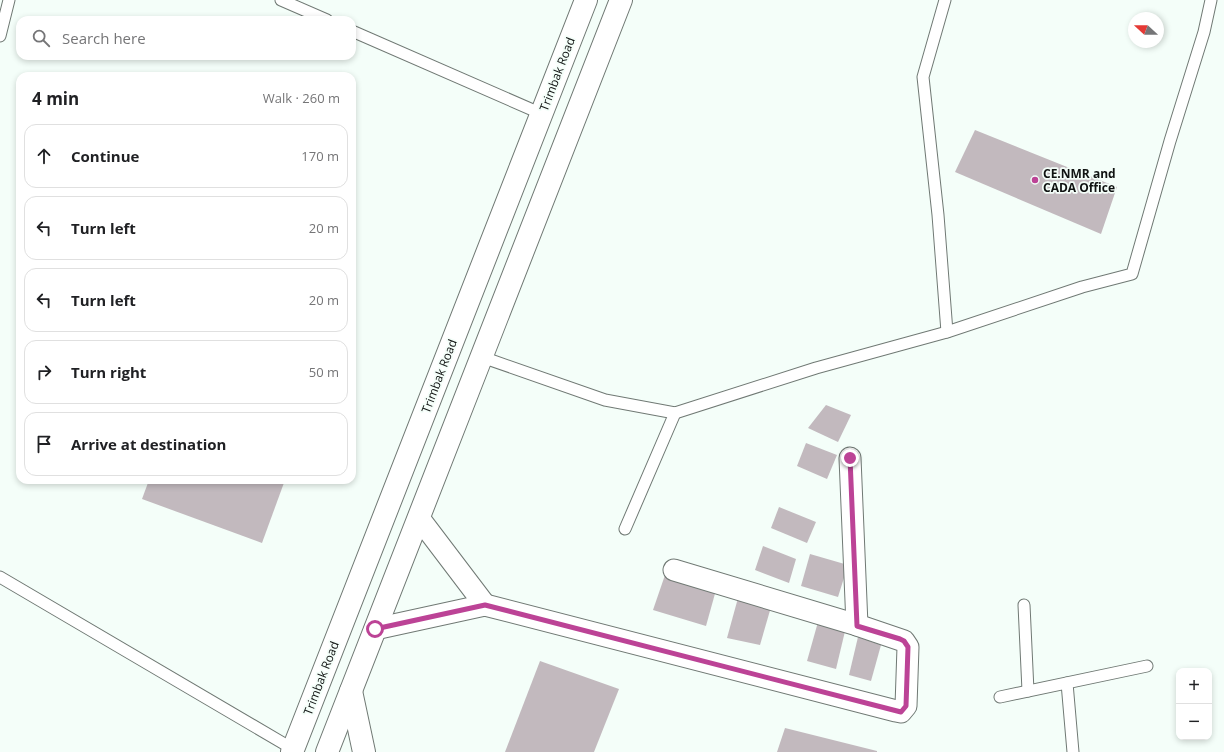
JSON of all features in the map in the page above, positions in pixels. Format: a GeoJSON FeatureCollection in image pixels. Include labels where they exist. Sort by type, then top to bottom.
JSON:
{"type":"FeatureCollection","features":[{"type":"Feature","properties":{"kind":"highway","name":"Trimbak Road"},"geometry":{"type":"LineString","coordinates":[[292,751],[586,0]]}},
{"type":"Feature","properties":{"kind":"highway"},"geometry":{"type":"LineString","coordinates":[[327,752],[621,0]]}},
{"type":"Feature","properties":{"kind":"highway"},"geometry":{"type":"LineString","coordinates":[[351,691],[364,752]]}},
{"type":"Feature","properties":{"kind":"street"},"geometry":{"type":"LineString","coordinates":[[850,458],[857,626]]}},
{"type":"Feature","properties":{"kind":"street"},"geometry":{"type":"LineString","coordinates":[[419,518],[485,605]]}},
{"type":"Feature","properties":{"kind":"street"},"geometry":{"type":"LineString","coordinates":[[375,629],[485,605],[901,712],[906,706],[908,647],[900,639],[674,570]]}},
{"type":"Feature","properties":{"kind":"lane"},"geometry":{"type":"LineString","coordinates":[[0,36],[9,0]]}},
{"type":"Feature","properties":{"kind":"lane"},"geometry":{"type":"LineString","coordinates":[[281,0],[318,16]]}},
{"type":"Feature","properties":{"kind":"lane"},"geometry":{"type":"LineString","coordinates":[[944,0],[923,77],[938,215],[947,332]]}},
{"type":"Feature","properties":{"kind":"lane"},"geometry":{"type":"LineString","coordinates":[[482,356],[605,400],[675,413],[816,368],[947,332],[1082,288],[1132,274],[1168,148],[1204,32],[1211,0]]}},
{"type":"Feature","properties":{"kind":"lane"},"geometry":{"type":"LineString","coordinates":[[356,33],[542,114]]}},
{"type":"Feature","properties":{"kind":"lane"},"geometry":{"type":"LineString","coordinates":[[625,529],[675,413]]}},
{"type":"Feature","properties":{"kind":"lane"},"geometry":{"type":"LineString","coordinates":[[0,577],[292,751]]}},
{"type":"Feature","properties":{"kind":"lane"},"geometry":{"type":"LineString","coordinates":[[1024,606],[1028,691]]}},
{"type":"Feature","properties":{"kind":"lane"},"geometry":{"type":"LineString","coordinates":[[1000,697],[1147,666]]}},
{"type":"Feature","properties":{"kind":"lane"},"geometry":{"type":"LineString","coordinates":[[1067,683],[1073,752]]}},
{"type":"Feature","properties":{"kind":"building","name":"CE.NMR and CADA Office"},"geometry":{"type":"Polygon","coordinates":[[[975,130],[1117,187],[1101,234],[955,172],[975,130]]]}},
{"type":"Feature","properties":{"kind":"building"},"geometry":{"type":"Polygon","coordinates":[[[826,405],[851,415],[838,442],[808,428],[826,405]]]}},
{"type":"Feature","properties":{"kind":"building"},"geometry":{"type":"Polygon","coordinates":[[[806,443],[837,455],[827,479],[797,466],[806,443]]]}},
{"type":"Feature","properties":{"kind":"building"},"geometry":{"type":"Polygon","coordinates":[[[148,484],[284,484],[262,543],[142,499],[148,484]]]}},
{"type":"Feature","properties":{"kind":"building"},"geometry":{"type":"Polygon","coordinates":[[[779,507],[816,522],[807,543],[771,528],[779,507]]]}},
{"type":"Feature","properties":{"kind":"building"},"geometry":{"type":"Polygon","coordinates":[[[763,546],[796,559],[789,583],[755,570],[763,546]]]}},
{"type":"Feature","properties":{"kind":"building"},"geometry":{"type":"Polygon","coordinates":[[[810,554],[848,565],[838,597],[801,586],[810,554]]]}},
{"type":"Feature","properties":{"kind":"building"},"geometry":{"type":"Polygon","coordinates":[[[665,575],[716,590],[706,626],[653,610],[665,575]]]}},
{"type":"Feature","properties":{"kind":"building"},"geometry":{"type":"Polygon","coordinates":[[[738,598],[771,607],[760,645],[727,638],[738,598]]]}},
{"type":"Feature","properties":{"kind":"building"},"geometry":{"type":"Polygon","coordinates":[[[818,622],[846,627],[836,669],[807,661],[818,622]]]}},
{"type":"Feature","properties":{"kind":"building"},"geometry":{"type":"Polygon","coordinates":[[[858,637],[881,645],[871,681],[849,675],[858,637]]]}},
{"type":"Feature","properties":{"kind":"building"},"geometry":{"type":"Polygon","coordinates":[[[540,661],[619,689],[594,752],[505,752],[540,661]]]}},
{"type":"Feature","properties":{"kind":"building"},"geometry":{"type":"Polygon","coordinates":[[[785,728],[877,751],[877,752],[777,752],[785,728]]]}},
{"type":"Feature","properties":{"kind":"place","name":"CE.NMR and CADA Office"},"geometry":{"type":"Point","coordinates":[1035,180]}},
{"type":"Feature","properties":{"kind":"route"},"geometry":{"type":"LineString","coordinates":[[375,629],[485,605],[901,712],[906,706],[908,647],[904,641],[900,639],[857,626],[850,458]]}}]}
